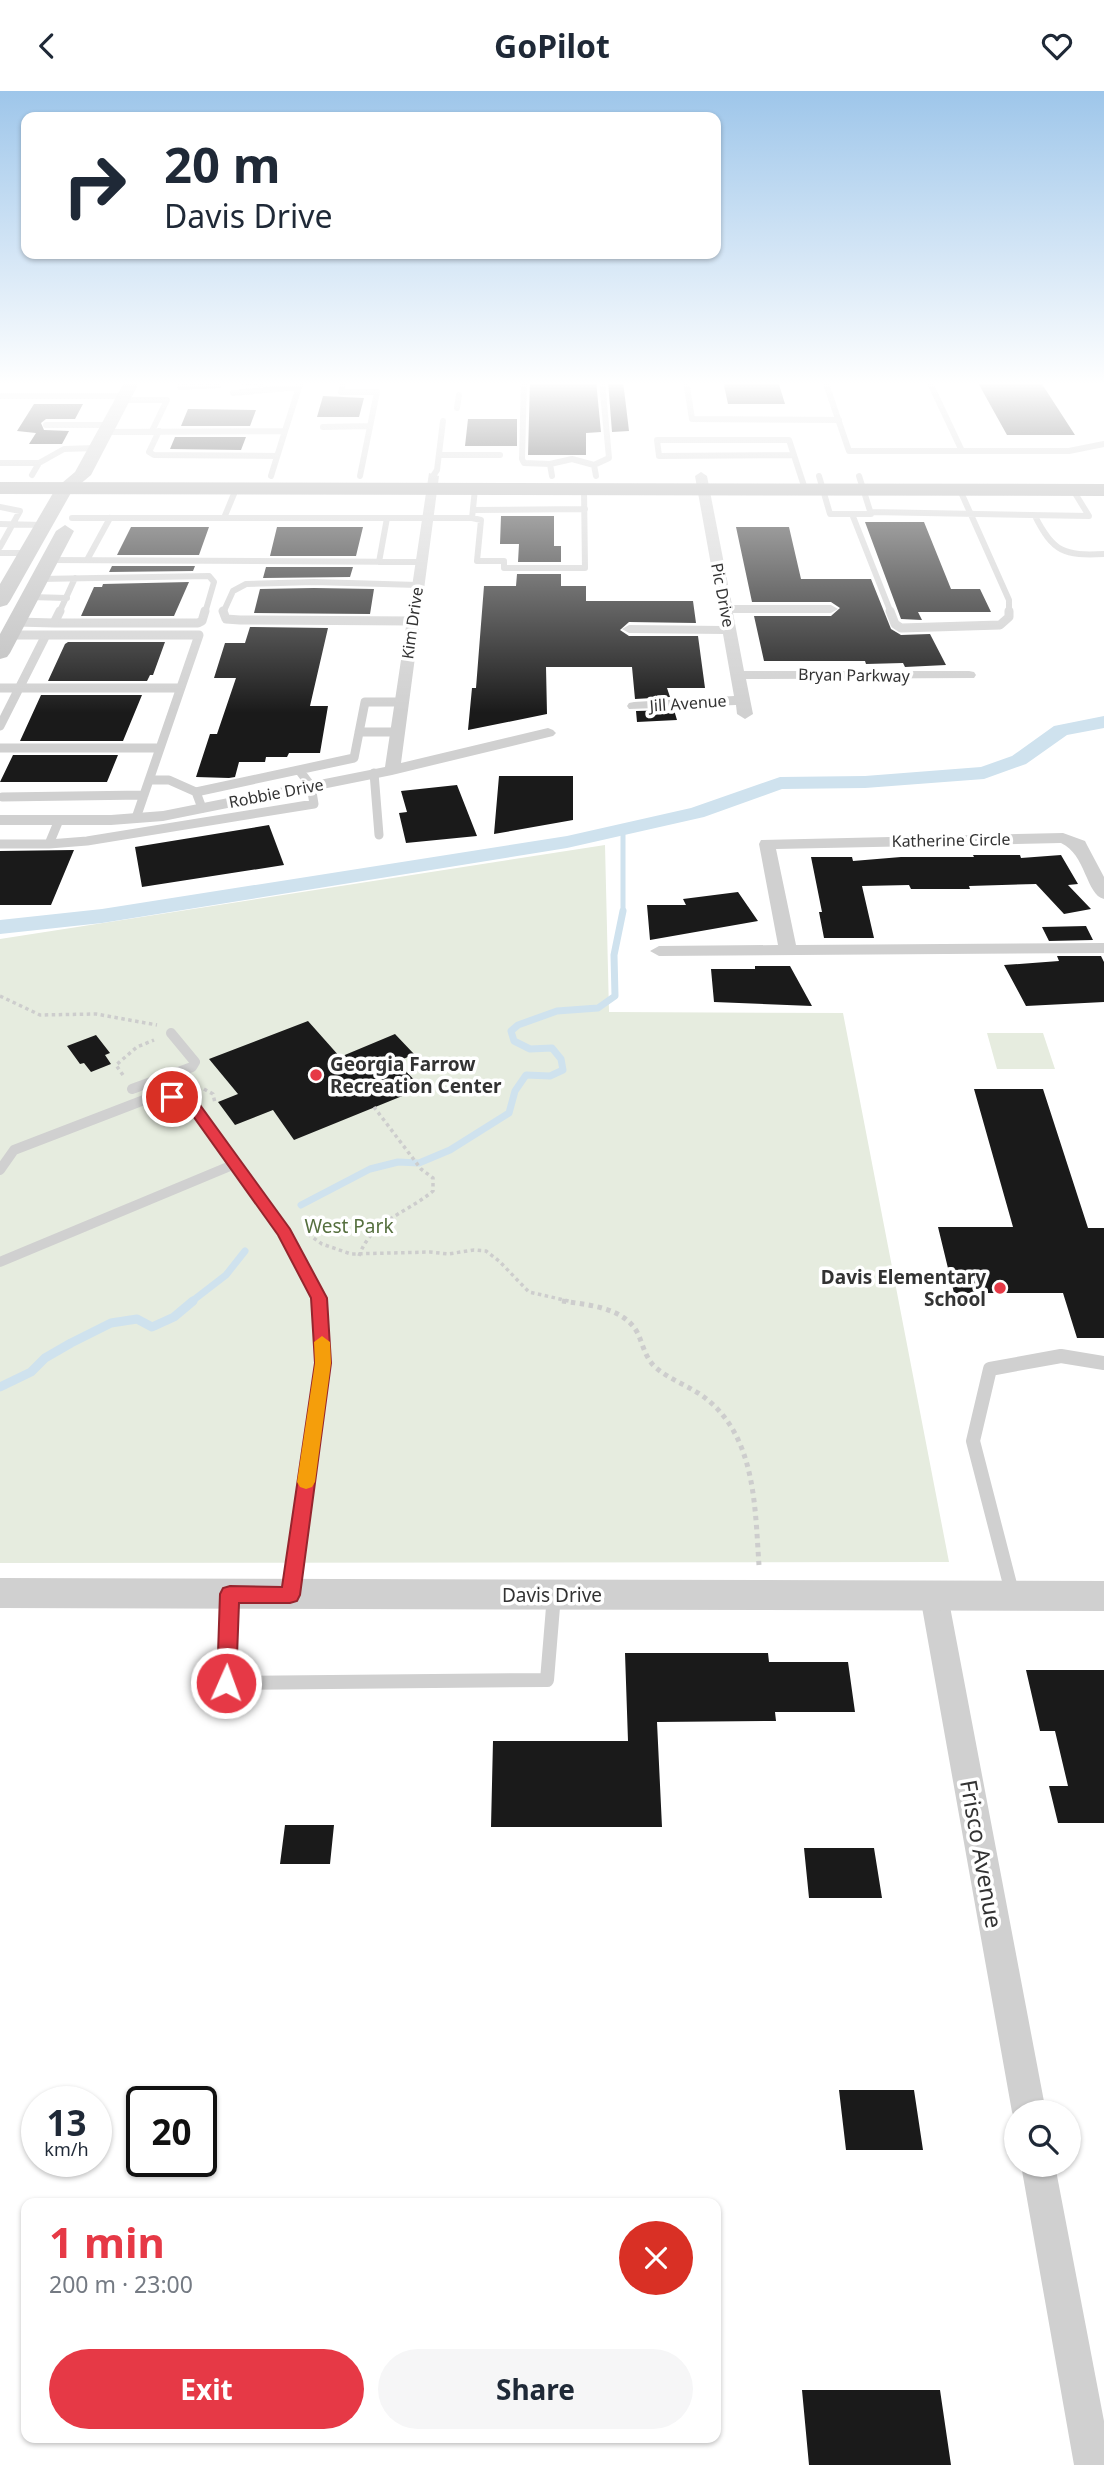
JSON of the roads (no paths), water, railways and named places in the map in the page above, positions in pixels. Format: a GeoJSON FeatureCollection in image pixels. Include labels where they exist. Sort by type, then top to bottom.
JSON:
{"type":"FeatureCollection","features":[{"type":"Feature","properties":{"kind":"main road"},"geometry":{"type":"LineString","coordinates":[[2,596],[63,492]]}},
{"type":"Feature","properties":{"kind":"main road"},"geometry":{"type":"LineString","coordinates":[[0,653],[72,519],[82,492]]}},
{"type":"Feature","properties":{"kind":"main road"},"geometry":{"type":"LineString","coordinates":[[2,596],[34,590]]}},
{"type":"Feature","properties":{"kind":"street","name":"Kim Drive"},"geometry":{"type":"LineString","coordinates":[[391,770],[431,492]]}},
{"type":"Feature","properties":{"kind":"street","name":"Pic Drive"},"geometry":{"type":"LineString","coordinates":[[705,492],[743,707]]}},
{"type":"Feature","properties":{"kind":"street"},"geometry":{"type":"LineString","coordinates":[[726,609],[831,609]]}},
{"type":"Feature","properties":{"kind":"street"},"geometry":{"type":"LineString","coordinates":[[629,629],[729,630]]}},
{"type":"Feature","properties":{"kind":"street","name":"Bryan Parkway"},"geometry":{"type":"LineString","coordinates":[[738,675],[970,675]]}},
{"type":"Feature","properties":{"kind":"street","name":"Jill Avenue"},"geometry":{"type":"LineString","coordinates":[[634,706],[743,707]]}},
{"type":"Feature","properties":{"kind":"street","name":"Robbie Drive"},"geometry":{"type":"LineString","coordinates":[[0,820],[111,820],[202,808],[391,770],[548,733]]}},
{"type":"Feature","properties":{"kind":"street","name":"Katherine Circle"},"geometry":{"type":"LineString","coordinates":[[788,951],[767,844],[1063,838],[1079,845],[1104,894]]}},
{"type":"Feature","properties":{"kind":"street"},"geometry":{"type":"LineString","coordinates":[[659,951],[1104,948]]}},
{"type":"Feature","properties":{"kind":"street","name":"Davis Drive"},"geometry":{"type":"LineString","coordinates":[[0,1593],[1104,1596]]}},
{"type":"Feature","properties":{"kind":"street","name":"Frisco Avenue"},"geometry":{"type":"LineString","coordinates":[[934,1596],[1026,2100]]}},
{"type":"Feature","properties":{"kind":"street"},"geometry":{"type":"LineString","coordinates":[[1040,2177],[1093,2465]]}},
{"type":"Feature","properties":{"kind":"lane"},"geometry":{"type":"LineString","coordinates":[[224,518],[235,492]]}},
{"type":"Feature","properties":{"kind":"lane"},"geometry":{"type":"LineString","coordinates":[[472,514],[475,492]]}},
{"type":"Feature","properties":{"kind":"lane"},"geometry":{"type":"LineString","coordinates":[[72,519],[427,518],[472,514],[562,492]]}},
{"type":"Feature","properties":{"kind":"lane"},"geometry":{"type":"LineString","coordinates":[[472,514],[481,520],[477,561],[504,561],[504,568],[585,568],[590,492]]}},
{"type":"Feature","properties":{"kind":"lane"},"geometry":{"type":"LineString","coordinates":[[817,492],[830,514],[970,512],[1088,516],[1074,492]]}},
{"type":"Feature","properties":{"kind":"lane"},"geometry":{"type":"LineString","coordinates":[[864,492],[871,512]]}},
{"type":"Feature","properties":{"kind":"lane"},"geometry":{"type":"LineString","coordinates":[[852,514],[895,624],[901,628],[1000,625],[1009,617],[1009,600],[961,492]]}},
{"type":"Feature","properties":{"kind":"lane"},"geometry":{"type":"LineString","coordinates":[[0,507],[20,511],[0,547]]}},
{"type":"Feature","properties":{"kind":"lane"},"geometry":{"type":"LineString","coordinates":[[1035,516],[1046,540],[1055,550],[1086,555],[1104,554]]}},
{"type":"Feature","properties":{"kind":"lane"},"geometry":{"type":"LineString","coordinates":[[379,562],[387,518]]}},
{"type":"Feature","properties":{"kind":"lane"},"geometry":{"type":"LineString","coordinates":[[87,560],[110,519]]}},
{"type":"Feature","properties":{"kind":"lane"},"geometry":{"type":"LineString","coordinates":[[0,524],[43,525]]}},
{"type":"Feature","properties":{"kind":"lane"},"geometry":{"type":"LineString","coordinates":[[0,553],[28,553]]}},
{"type":"Feature","properties":{"kind":"lane"},"geometry":{"type":"LineString","coordinates":[[50,560],[421,562]]}},
{"type":"Feature","properties":{"kind":"lane"},"geometry":{"type":"LineString","coordinates":[[13,629],[54,623],[198,623],[202,621],[214,582],[209,576],[75,578],[34,590]]}},
{"type":"Feature","properties":{"kind":"lane"},"geometry":{"type":"LineString","coordinates":[[54,623],[75,578]]}},
{"type":"Feature","properties":{"kind":"lane"},"geometry":{"type":"LineString","coordinates":[[413,621],[240,620],[226,618],[223,612],[232,592],[237,586],[246,584],[314,582],[418,585]]}},
{"type":"Feature","properties":{"kind":"lane"},"geometry":{"type":"LineString","coordinates":[[34,590],[67,598]]}},
{"type":"Feature","properties":{"kind":"lane"},"geometry":{"type":"LineString","coordinates":[[13,629],[46,635],[199,635],[136,818]]}},
{"type":"Feature","properties":{"kind":"lane"},"geometry":{"type":"LineString","coordinates":[[0,726],[46,635]]}},
{"type":"Feature","properties":{"kind":"lane"},"geometry":{"type":"LineString","coordinates":[[0,688],[180,688]]}},
{"type":"Feature","properties":{"kind":"lane"},"geometry":{"type":"LineString","coordinates":[[149,780],[169,780],[196,792],[354,758],[365,702],[401,702]]}},
{"type":"Feature","properties":{"kind":"lane"},"geometry":{"type":"LineString","coordinates":[[359,732],[397,732]]}},
{"type":"Feature","properties":{"kind":"lane"},"geometry":{"type":"LineString","coordinates":[[0,748],[160,748]]}},
{"type":"Feature","properties":{"kind":"lane"},"geometry":{"type":"LineString","coordinates":[[0,844],[49,844],[107,838],[314,804],[311,786],[299,770]]}},
{"type":"Feature","properties":{"kind":"lane"},"geometry":{"type":"LineString","coordinates":[[374,773],[379,835]]}},
{"type":"Feature","properties":{"kind":"lane"},"geometry":{"type":"LineString","coordinates":[[196,792],[202,808]]}},
{"type":"Feature","properties":{"kind":"lane"},"geometry":{"type":"LineString","coordinates":[[1,798],[144,795]]}},
{"type":"Feature","properties":{"kind":"lane"},"geometry":{"type":"LineString","coordinates":[[49,844],[59,820]]}},
{"type":"Feature","properties":{"kind":"lane"},"geometry":{"type":"LineString","coordinates":[[107,838],[111,820]]}},
{"type":"Feature","properties":{"kind":"lane"},"geometry":{"type":"LineString","coordinates":[[132,1089],[192,1067],[195,1062],[171,1033]]}},
{"type":"Feature","properties":{"kind":"lane"},"geometry":{"type":"LineString","coordinates":[[0,1170],[14,1150],[157,1095],[187,1098],[284,1233],[319,1298],[323,1363],[290,1595]]}},
{"type":"Feature","properties":{"kind":"lane"},"geometry":{"type":"LineString","coordinates":[[0,1262],[235,1164]]}},
{"type":"Feature","properties":{"kind":"lane"},"geometry":{"type":"LineString","coordinates":[[1013,1596],[973,1441],[990,1369],[1061,1356],[1104,1363]]}},
{"type":"Feature","properties":{"kind":"lane"},"geometry":{"type":"LineString","coordinates":[[230,1594],[226,1683],[547,1679],[554,1595]]}},
{"type":"Feature","properties":{"kind":"waterway"},"geometry":{"type":"LineString","coordinates":[[0,927],[102,916],[567,842],[697,813],[780,783],[865,782],[984,773],[1019,760],[1061,730],[1104,722]]}},
{"type":"Feature","properties":{"kind":"waterway"},"geometry":{"type":"LineString","coordinates":[[623,829],[623,911]]}},
{"type":"Feature","properties":{"kind":"waterway"},"geometry":{"type":"LineString","coordinates":[[301,1205],[370,1169],[398,1162],[419,1163],[450,1150],[509,1113],[515,1091],[526,1075],[550,1076],[563,1070],[561,1059],[552,1048],[530,1049],[514,1041],[511,1031],[518,1025],[557,1011],[598,1008],[615,996],[614,955],[623,911]]}},
{"type":"Feature","properties":{"kind":"waterway"},"geometry":{"type":"LineString","coordinates":[[191,1302],[226,1275],[245,1251]]}},
{"type":"Feature","properties":{"kind":"waterway"},"geometry":{"type":"LineString","coordinates":[[0,1387],[31,1372],[45,1358],[71,1343],[111,1323],[137,1319],[152,1327],[174,1317],[193,1301]]}},
{"type":"Feature","properties":{"kind":"place","name":"Georgia Farrow Recreation Center"},"geometry":{"type":"Point","coordinates":[316,1075]}},
{"type":"Feature","properties":{"kind":"place","name":"Davis Elementary School"},"geometry":{"type":"Point","coordinates":[1000,1288]}},
{"type":"Feature","properties":{"kind":"park label","name":"West Park"},"geometry":{"type":"Point","coordinates":[349,1226]}}]}
